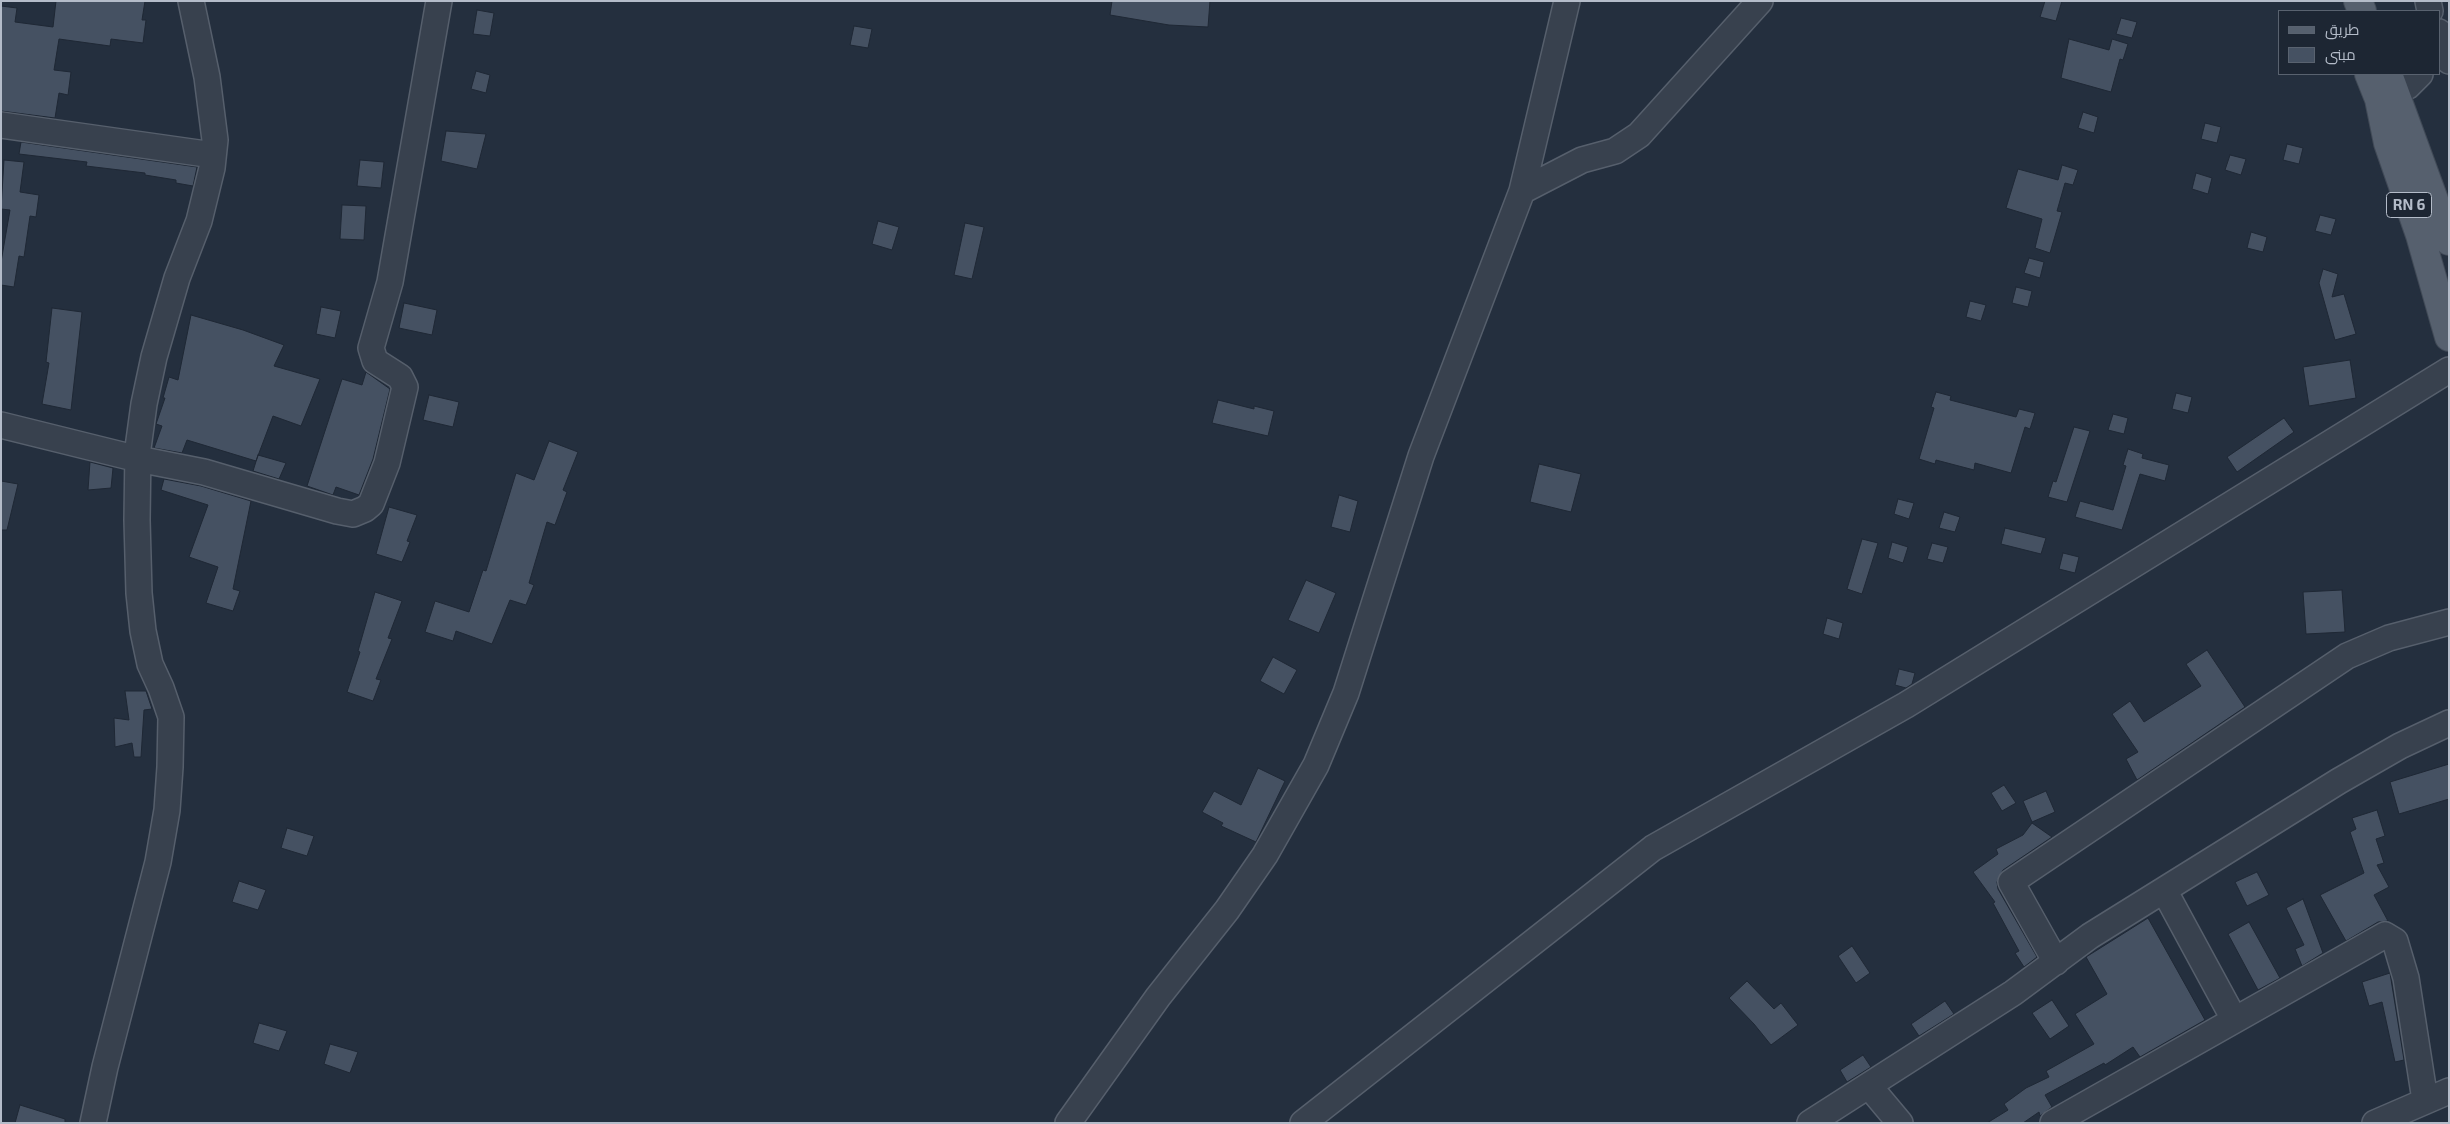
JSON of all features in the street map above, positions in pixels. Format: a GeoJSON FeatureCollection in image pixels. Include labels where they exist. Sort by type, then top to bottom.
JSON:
{"type":"FeatureCollection","features":[{"type":"Feature","properties":{"kind":"main road","name":"RN 6"},"geometry":{"type":"LineString","coordinates":[[2371,75],[2387,89],[2448,238]]}},
{"type":"Feature","properties":{"kind":"main road","name":"RN 6"},"geometry":{"type":"LineString","coordinates":[[2387,89],[2388,144],[2420,235],[2449,337]]}},
{"type":"Feature","properties":{"kind":"street"},"geometry":{"type":"LineString","coordinates":[[93,1123],[105,1067],[158,862],[167,810],[170,767],[170,717],[161,688],[150,664],[145,644],[139,593],[138,459],[144,404],[154,357],[177,278],[199,221],[215,140],[213,112],[192,1]]}},
{"type":"Feature","properties":{"kind":"street"},"geometry":{"type":"LineString","coordinates":[[1,425],[138,459],[204,472],[337,511],[353,514],[366,509],[371,504],[387,463],[405,387],[400,378],[375,361],[371,348],[390,282],[438,1]]}},
{"type":"Feature","properties":{"kind":"street"},"geometry":{"type":"LineString","coordinates":[[1068,1123],[1158,996],[1233,902],[1266,855],[1316,765],[1346,693],[1421,456],[1522,191],[1567,1]]}},
{"type":"Feature","properties":{"kind":"street"},"geometry":{"type":"LineString","coordinates":[[1522,191],[1582,160],[1615,151],[1639,135],[1760,1]]}},
{"type":"Feature","properties":{"kind":"street"},"geometry":{"type":"LineString","coordinates":[[2440,35],[2449,61]]}},
{"type":"Feature","properties":{"kind":"street"},"geometry":{"type":"LineString","coordinates":[[2387,89],[2408,86],[2419,75]]}},
{"type":"Feature","properties":{"kind":"street"},"geometry":{"type":"LineString","coordinates":[[1,125],[213,155]]}},
{"type":"Feature","properties":{"kind":"street"},"geometry":{"type":"LineString","coordinates":[[1303,1123],[1653,848],[1906,705],[2449,370]]}},
{"type":"Feature","properties":{"kind":"street"},"geometry":{"type":"LineString","coordinates":[[2056,962],[2011,882],[2347,656],[2389,638],[2449,622]]}},
{"type":"Feature","properties":{"kind":"street"},"geometry":{"type":"LineString","coordinates":[[1810,1123],[2013,993],[2090,936],[2339,781],[2400,746],[2449,723]]}},
{"type":"Feature","properties":{"kind":"street"},"geometry":{"type":"LineString","coordinates":[[2164,890],[2234,1019]]}},
{"type":"Feature","properties":{"kind":"street"},"geometry":{"type":"LineString","coordinates":[[2053,1123],[2377,938],[2388,936],[2395,941],[2406,978],[2425,1100]]}},
{"type":"Feature","properties":{"kind":"street"},"geometry":{"type":"LineString","coordinates":[[1869,1086],[1900,1123]]}},
{"type":"Feature","properties":{"kind":"street"},"geometry":{"type":"LineString","coordinates":[[2376,1123],[2449,1091]]}},
{"type":"Feature","properties":{"kind":"building"},"geometry":{"type":"Polygon","coordinates":[[[56,1],[145,1],[142,20],[146,20],[143,43],[111,39],[110,46],[59,39],[54,70],[71,72],[68,95],[59,93],[55,118],[1,111],[1,6],[17,8],[15,22],[53,27],[56,1]]]}},
{"type":"Feature","properties":{"kind":"building"},"geometry":{"type":"Polygon","coordinates":[[[1112,1],[1210,1],[1208,27],[1169,25],[1110,15],[1112,1]]]}},
{"type":"Feature","properties":{"kind":"building"},"geometry":{"type":"Polygon","coordinates":[[[2045,1],[2062,1],[2056,21],[2040,17],[2045,1]]]}},
{"type":"Feature","properties":{"kind":"building"},"geometry":{"type":"Polygon","coordinates":[[[477,10],[494,13],[490,36],[473,34],[477,10]]]}},
{"type":"Feature","properties":{"kind":"building"},"geometry":{"type":"Polygon","coordinates":[[[2121,18],[2137,22],[2132,38],[2116,34],[2121,18]]]}},
{"type":"Feature","properties":{"kind":"building"},"geometry":{"type":"Polygon","coordinates":[[[854,26],[872,29],[868,48],[850,45],[854,26]]]}},
{"type":"Feature","properties":{"kind":"building"},"geometry":{"type":"Polygon","coordinates":[[[2069,39],[2109,50],[2112,39],[2128,44],[2123,60],[2120,59],[2111,92],[2061,78],[2069,39]]]}},
{"type":"Feature","properties":{"kind":"building"},"geometry":{"type":"Polygon","coordinates":[[[476,71],[490,75],[486,93],[471,89],[476,71]]]}},
{"type":"Feature","properties":{"kind":"building"},"geometry":{"type":"Polygon","coordinates":[[[2083,112],[2098,117],[2094,133],[2078,128],[2083,112]]]}},
{"type":"Feature","properties":{"kind":"building"},"geometry":{"type":"Polygon","coordinates":[[[2205,123],[2221,127],[2217,143],[2201,139],[2205,123]]]}},
{"type":"Feature","properties":{"kind":"building"},"geometry":{"type":"Polygon","coordinates":[[[446,131],[486,134],[477,169],[441,161],[446,131]]]}},
{"type":"Feature","properties":{"kind":"building"},"geometry":{"type":"Polygon","coordinates":[[[21,142],[197,167],[193,186],[176,183],[176,180],[145,175],[145,173],[86,166],[87,162],[19,154],[21,142]]]}},
{"type":"Feature","properties":{"kind":"building"},"geometry":{"type":"Polygon","coordinates":[[[2287,144],[2303,148],[2299,164],[2283,160],[2287,144]]]}},
{"type":"Feature","properties":{"kind":"building"},"geometry":{"type":"Polygon","coordinates":[[[2230,155],[2246,159],[2241,175],[2225,170],[2230,155]]]}},
{"type":"Feature","properties":{"kind":"building"},"geometry":{"type":"Polygon","coordinates":[[[4,160],[24,162],[20,192],[39,195],[36,217],[30,216],[24,257],[19,256],[14,287],[1,285],[1,262],[10,210],[1,209],[4,160]]]}},
{"type":"Feature","properties":{"kind":"building"},"geometry":{"type":"Polygon","coordinates":[[[360,160],[384,162],[381,188],[357,186],[360,160]]]}},
{"type":"Feature","properties":{"kind":"building"},"geometry":{"type":"Polygon","coordinates":[[[2062,165],[2078,170],[2073,185],[2065,183],[2057,211],[2062,212],[2050,253],[2035,248],[2042,219],[2006,208],[2018,169],[2058,180],[2062,165]]]}},
{"type":"Feature","properties":{"kind":"building"},"geometry":{"type":"Polygon","coordinates":[[[2196,173],[2212,178],[2208,194],[2192,189],[2196,173]]]}},
{"type":"Feature","properties":{"kind":"building"},"geometry":{"type":"Polygon","coordinates":[[[342,205],[366,206],[364,240],[340,239],[342,205]]]}},
{"type":"Feature","properties":{"kind":"building"},"geometry":{"type":"Polygon","coordinates":[[[2320,215],[2336,219],[2331,235],[2315,231],[2320,215]]]}},
{"type":"Feature","properties":{"kind":"building"},"geometry":{"type":"Polygon","coordinates":[[[878,221],[899,227],[892,250],[872,244],[878,221]]]}},
{"type":"Feature","properties":{"kind":"building"},"geometry":{"type":"Polygon","coordinates":[[[965,223],[984,227],[972,279],[954,275],[965,223]]]}},
{"type":"Feature","properties":{"kind":"building"},"geometry":{"type":"Polygon","coordinates":[[[2251,232],[2267,237],[2263,252],[2247,248],[2251,232]]]}},
{"type":"Feature","properties":{"kind":"building"},"geometry":{"type":"Polygon","coordinates":[[[2029,258],[2044,262],[2040,278],[2024,273],[2029,258]]]}},
{"type":"Feature","properties":{"kind":"building"},"geometry":{"type":"Polygon","coordinates":[[[2323,269],[2338,274],[2332,297],[2344,294],[2356,334],[2335,340],[2319,283],[2323,269]]]}},
{"type":"Feature","properties":{"kind":"building"},"geometry":{"type":"Polygon","coordinates":[[[2016,287],[2032,291],[2028,307],[2012,303],[2016,287]]]}},
{"type":"Feature","properties":{"kind":"building"},"geometry":{"type":"Polygon","coordinates":[[[1970,301],[1986,305],[1981,321],[1966,317],[1970,301]]]}},
{"type":"Feature","properties":{"kind":"building"},"geometry":{"type":"Polygon","coordinates":[[[404,303],[437,310],[432,335],[399,328],[404,303]]]}},
{"type":"Feature","properties":{"kind":"building"},"geometry":{"type":"Polygon","coordinates":[[[321,307],[341,311],[335,338],[316,334],[321,307]]]}},
{"type":"Feature","properties":{"kind":"building"},"geometry":{"type":"Polygon","coordinates":[[[52,308],[82,312],[71,410],[42,404],[49,363],[46,362],[52,308]]]}},
{"type":"Feature","properties":{"kind":"building"},"geometry":{"type":"Polygon","coordinates":[[[191,315],[243,330],[284,345],[274,366],[320,379],[301,426],[273,416],[256,461],[187,440],[182,453],[154,448],[162,426],[156,424],[165,398],[163,398],[169,377],[178,380],[191,315]]]}},
{"type":"Feature","properties":{"kind":"building"},"geometry":{"type":"Polygon","coordinates":[[[2350,360],[2356,398],[2309,406],[2303,367],[2350,360]]]}},
{"type":"Feature","properties":{"kind":"building"},"geometry":{"type":"Polygon","coordinates":[[[366,372],[390,389],[373,459],[359,495],[336,487],[333,495],[307,486],[342,379],[362,385],[366,372]]]}},
{"type":"Feature","properties":{"kind":"building"},"geometry":{"type":"Polygon","coordinates":[[[1936,392],[1951,396],[1950,400],[2016,417],[2019,409],[2035,413],[2030,429],[2025,427],[2011,473],[1975,463],[1974,470],[1936,460],[1935,464],[1919,459],[1934,408],[1931,407],[1936,392]]]}},
{"type":"Feature","properties":{"kind":"building"},"geometry":{"type":"Polygon","coordinates":[[[2176,393],[2192,397],[2188,413],[2172,409],[2176,393]]]}},
{"type":"Feature","properties":{"kind":"building"},"geometry":{"type":"Polygon","coordinates":[[[429,395],[459,402],[453,427],[423,420],[429,395]]]}},
{"type":"Feature","properties":{"kind":"building"},"geometry":{"type":"Polygon","coordinates":[[[1218,400],[1254,409],[1254,406],[1274,411],[1268,436],[1212,423],[1218,400]]]}},
{"type":"Feature","properties":{"kind":"building"},"geometry":{"type":"Polygon","coordinates":[[[2113,414],[2128,418],[2124,434],[2108,430],[2113,414]]]}},
{"type":"Feature","properties":{"kind":"building"},"geometry":{"type":"Polygon","coordinates":[[[2284,418],[2294,432],[2237,472],[2227,457],[2284,418]]]}},
{"type":"Feature","properties":{"kind":"building"},"geometry":{"type":"Polygon","coordinates":[[[2074,427],[2090,431],[2067,502],[2048,497],[2053,481],[2056,482],[2074,427]]]}},
{"type":"Feature","properties":{"kind":"building"},"geometry":{"type":"Polygon","coordinates":[[[549,441],[578,452],[563,490],[567,492],[555,525],[547,522],[529,583],[534,585],[526,605],[510,600],[492,644],[456,631],[453,641],[425,632],[435,601],[469,612],[483,570],[486,571],[516,473],[534,480],[549,441]]]}},
{"type":"Feature","properties":{"kind":"building"},"geometry":{"type":"Polygon","coordinates":[[[2128,449],[2143,454],[2142,458],[2169,465],[2165,481],[2140,474],[2122,530],[2075,517],[2080,501],[2113,510],[2126,466],[2123,465],[2128,449]]]}},
{"type":"Feature","properties":{"kind":"building"},"geometry":{"type":"Polygon","coordinates":[[[258,455],[286,463],[279,479],[253,471],[258,455]]]}},
{"type":"Feature","properties":{"kind":"building"},"geometry":{"type":"Polygon","coordinates":[[[90,462],[113,468],[111,488],[88,490],[90,462]]]}},
{"type":"Feature","properties":{"kind":"building"},"geometry":{"type":"Polygon","coordinates":[[[1539,464],[1581,474],[1571,512],[1530,502],[1539,464]]]}},
{"type":"Feature","properties":{"kind":"building"},"geometry":{"type":"Polygon","coordinates":[[[164,479],[201,486],[251,501],[233,589],[240,591],[233,611],[206,603],[218,567],[189,557],[208,505],[161,490],[164,479]]]}},
{"type":"Feature","properties":{"kind":"building"},"geometry":{"type":"Polygon","coordinates":[[[1,481],[18,484],[7,530],[1,530],[1,481]]]}},
{"type":"Feature","properties":{"kind":"building"},"geometry":{"type":"Polygon","coordinates":[[[1339,495],[1358,501],[1350,532],[1331,527],[1339,495]]]}},
{"type":"Feature","properties":{"kind":"building"},"geometry":{"type":"Polygon","coordinates":[[[1898,499],[1914,503],[1909,519],[1894,514],[1898,499]]]}},
{"type":"Feature","properties":{"kind":"building"},"geometry":{"type":"Polygon","coordinates":[[[389,507],[417,515],[407,541],[410,542],[402,562],[376,554],[389,507]]]}},
{"type":"Feature","properties":{"kind":"building"},"geometry":{"type":"Polygon","coordinates":[[[1944,512],[1960,517],[1955,532],[1939,528],[1944,512]]]}},
{"type":"Feature","properties":{"kind":"building"},"geometry":{"type":"Polygon","coordinates":[[[2005,528],[2046,538],[2041,554],[2001,544],[2005,528]]]}},
{"type":"Feature","properties":{"kind":"building"},"geometry":{"type":"Polygon","coordinates":[[[1862,539],[1878,543],[1862,594],[1847,589],[1862,539]]]}},
{"type":"Feature","properties":{"kind":"building"},"geometry":{"type":"Polygon","coordinates":[[[1892,542],[1908,547],[1903,563],[1888,558],[1892,542]]]}},
{"type":"Feature","properties":{"kind":"building"},"geometry":{"type":"Polygon","coordinates":[[[1932,543],[1948,547],[1943,563],[1927,559],[1932,543]]]}},
{"type":"Feature","properties":{"kind":"building"},"geometry":{"type":"Polygon","coordinates":[[[2063,553],[2079,557],[2075,573],[2059,569],[2063,553]]]}},
{"type":"Feature","properties":{"kind":"building"},"geometry":{"type":"Polygon","coordinates":[[[1306,580],[1336,593],[1319,633],[1288,620],[1306,580]]]}},
{"type":"Feature","properties":{"kind":"building"},"geometry":{"type":"Polygon","coordinates":[[[2342,590],[2345,632],[2306,634],[2303,592],[2342,590]]]}},
{"type":"Feature","properties":{"kind":"building"},"geometry":{"type":"Polygon","coordinates":[[[375,592],[402,601],[388,638],[392,639],[376,679],[381,680],[373,701],[347,692],[360,652],[358,651],[375,592]]]}},
{"type":"Feature","properties":{"kind":"building"},"geometry":{"type":"Polygon","coordinates":[[[1827,618],[1843,623],[1839,639],[1823,634],[1827,618]]]}},
{"type":"Feature","properties":{"kind":"building"},"geometry":{"type":"Polygon","coordinates":[[[2207,650],[2245,707],[2137,780],[2126,759],[2138,752],[2112,714],[2130,701],[2144,722],[2201,686],[2186,664],[2207,650]]]}},
{"type":"Feature","properties":{"kind":"building"},"geometry":{"type":"Polygon","coordinates":[[[1273,657],[1297,670],[1284,694],[1260,681],[1273,657]]]}},
{"type":"Feature","properties":{"kind":"building"},"geometry":{"type":"Polygon","coordinates":[[[1899,669],[1915,673],[1912,684],[1906,688],[1895,685],[1899,669]]]}},
{"type":"Feature","properties":{"kind":"building"},"geometry":{"type":"Polygon","coordinates":[[[125,691],[146,691],[152,709],[144,710],[141,757],[134,757],[132,743],[115,747],[114,718],[129,720],[125,691]]]}},
{"type":"Feature","properties":{"kind":"building"},"geometry":{"type":"Polygon","coordinates":[[[2449,764],[2449,799],[2399,814],[2390,782],[2449,764]]]}},
{"type":"Feature","properties":{"kind":"building"},"geometry":{"type":"Polygon","coordinates":[[[1258,768],[1285,781],[1256,842],[1221,826],[1223,823],[1202,812],[1214,791],[1241,805],[1258,768]]]}},
{"type":"Feature","properties":{"kind":"building"},"geometry":{"type":"Polygon","coordinates":[[[2004,785],[2016,803],[2002,811],[1991,793],[2004,785]]]}},
{"type":"Feature","properties":{"kind":"building"},"geometry":{"type":"Polygon","coordinates":[[[2046,791],[2055,812],[2032,822],[2023,801],[2046,791]]]}},
{"type":"Feature","properties":{"kind":"building"},"geometry":{"type":"Polygon","coordinates":[[[2377,810],[2385,836],[2376,839],[2384,863],[2377,865],[2389,887],[2374,895],[2388,921],[2378,922],[2346,941],[2320,895],[2364,873],[2350,832],[2356,829],[2352,818],[2377,810]]]}},
{"type":"Feature","properties":{"kind":"building"},"geometry":{"type":"Polygon","coordinates":[[[2032,823],[2052,837],[2003,870],[1997,882],[1998,889],[2037,957],[2024,967],[2015,953],[2019,951],[1993,903],[1995,902],[1973,872],[1998,854],[1996,849],[2023,835],[2032,823]]]}},
{"type":"Feature","properties":{"kind":"building"},"geometry":{"type":"Polygon","coordinates":[[[287,828],[314,836],[307,856],[281,848],[287,828]]]}},
{"type":"Feature","properties":{"kind":"building"},"geometry":{"type":"Polygon","coordinates":[[[2257,872],[2269,895],[2247,906],[2235,882],[2257,872]]]}},
{"type":"Feature","properties":{"kind":"building"},"geometry":{"type":"Polygon","coordinates":[[[239,881],[266,890],[258,910],[232,902],[239,881]]]}},
{"type":"Feature","properties":{"kind":"building"},"geometry":{"type":"Polygon","coordinates":[[[2303,899],[2323,953],[2302,966],[2295,949],[2304,945],[2286,908],[2303,899]]]}},
{"type":"Feature","properties":{"kind":"building"},"geometry":{"type":"Polygon","coordinates":[[[2148,918],[2205,1020],[2140,1057],[2133,1047],[2105,1065],[2104,1063],[2045,1095],[2052,1107],[2040,1116],[2039,1112],[2023,1123],[1987,1123],[2008,1110],[2004,1104],[2026,1088],[2049,1077],[2046,1071],[2094,1044],[2075,1014],[2107,994],[2086,957],[2148,918]]]}},
{"type":"Feature","properties":{"kind":"building"},"geometry":{"type":"Polygon","coordinates":[[[2249,922],[2280,978],[2258,990],[2228,934],[2249,922]]]}},
{"type":"Feature","properties":{"kind":"building"},"geometry":{"type":"Polygon","coordinates":[[[1852,946],[1870,973],[1856,983],[1838,956],[1852,946]]]}},
{"type":"Feature","properties":{"kind":"building"},"geometry":{"type":"Polygon","coordinates":[[[2390,973],[2404,1060],[2395,1062],[2382,1002],[2369,1006],[2362,982],[2390,973]]]}},
{"type":"Feature","properties":{"kind":"building"},"geometry":{"type":"Polygon","coordinates":[[[1747,981],[1774,1009],[1781,1003],[1798,1025],[1771,1045],[1729,998],[1747,981]]]}},
{"type":"Feature","properties":{"kind":"building"},"geometry":{"type":"Polygon","coordinates":[[[2052,1000],[2069,1026],[2050,1039],[2032,1013],[2052,1000]]]}},
{"type":"Feature","properties":{"kind":"building"},"geometry":{"type":"Polygon","coordinates":[[[1945,1001],[1954,1014],[1919,1036],[1911,1024],[1945,1001]]]}},
{"type":"Feature","properties":{"kind":"building"},"geometry":{"type":"Polygon","coordinates":[[[259,1023],[287,1031],[279,1051],[253,1043],[259,1023]]]}},
{"type":"Feature","properties":{"kind":"building"},"geometry":{"type":"Polygon","coordinates":[[[330,1044],[358,1052],[350,1073],[324,1064],[330,1044]]]}},
{"type":"Feature","properties":{"kind":"building"},"geometry":{"type":"Polygon","coordinates":[[[1863,1055],[1871,1067],[1847,1082],[1840,1070],[1863,1055]]]}},
{"type":"Feature","properties":{"kind":"building"},"geometry":{"type":"Polygon","coordinates":[[[20,1105],[65,1119],[65,1123],[15,1123],[20,1105]]]}}]}
